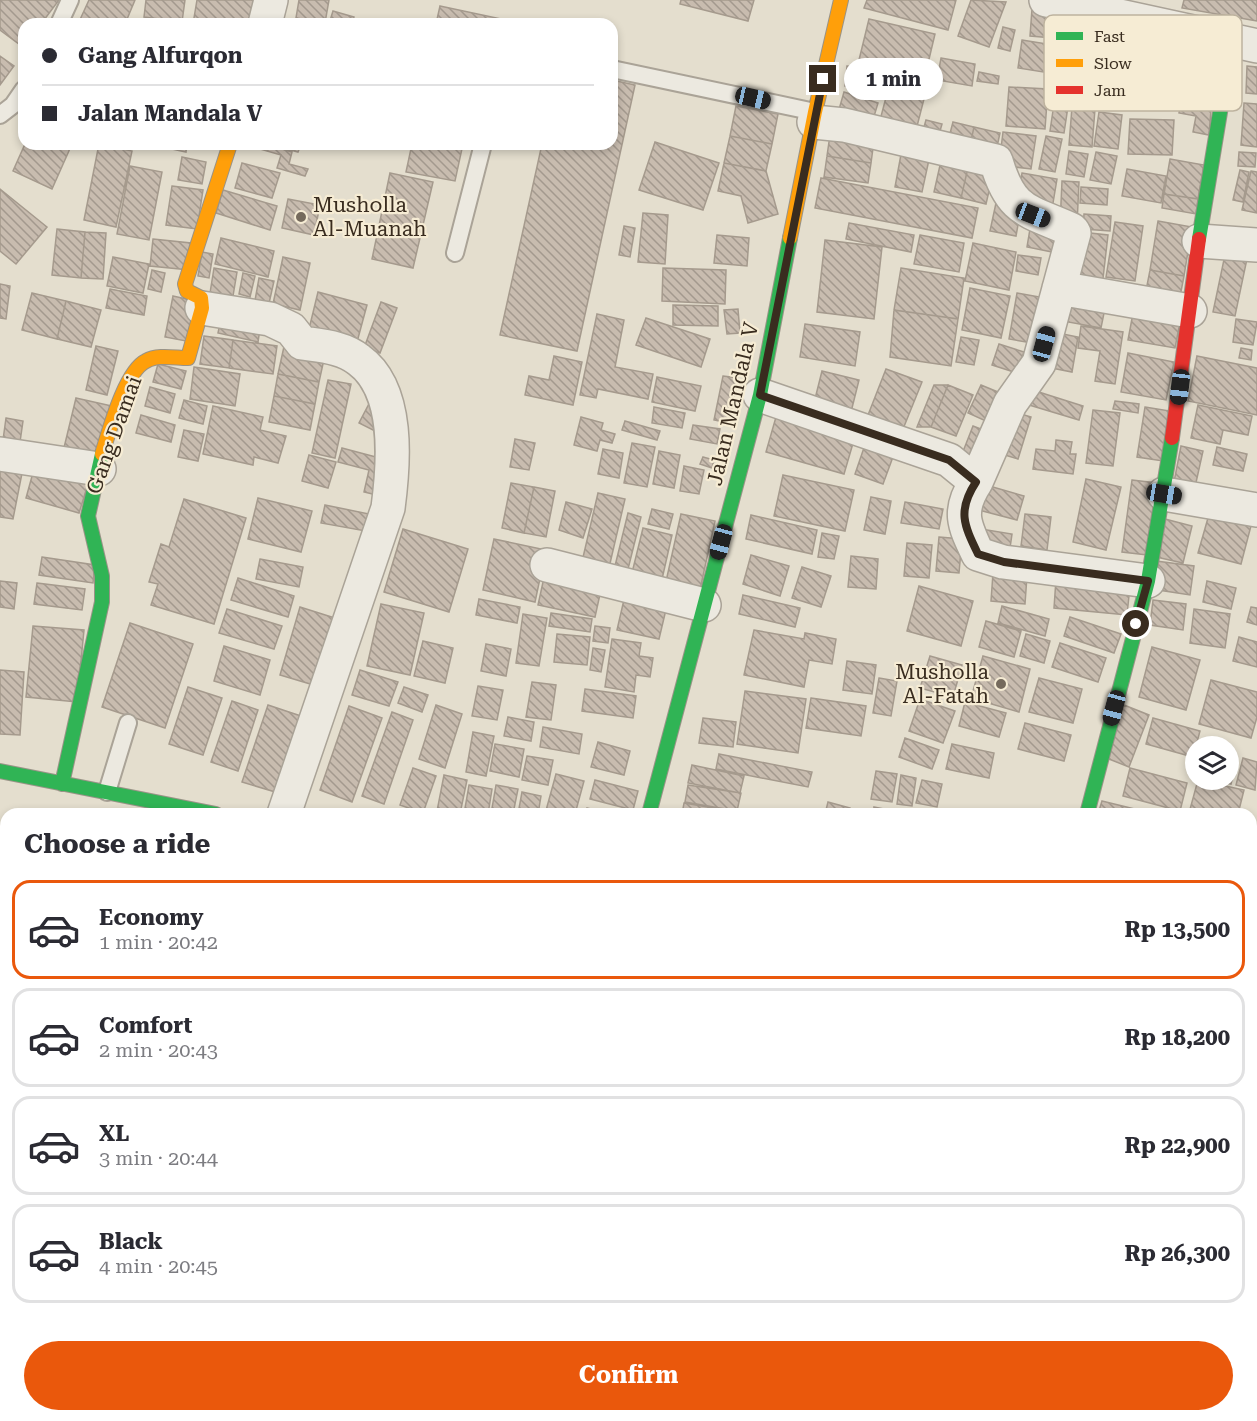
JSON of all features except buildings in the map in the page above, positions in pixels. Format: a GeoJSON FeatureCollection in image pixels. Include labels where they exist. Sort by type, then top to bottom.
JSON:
{"type":"FeatureCollection","features":[{"type":"Feature","properties":{"kind":"street"},"geometry":{"type":"LineString","coordinates":[[266,18],[271,0]]}},
{"type":"Feature","properties":{"kind":"street","name":"Jalan Mandala V"},"geometry":{"type":"LineString","coordinates":[[651,808],[760,395],[814,117],[841,0]]}},
{"type":"Feature","properties":{"kind":"street"},"geometry":{"type":"LineString","coordinates":[[1046,0],[1115,15]]}},
{"type":"Feature","properties":{"kind":"street"},"geometry":{"type":"LineString","coordinates":[[1088,808],[1148,581],[1164,494],[1199,242],[1229,111]]}},
{"type":"Feature","properties":{"kind":"street"},"geometry":{"type":"LineString","coordinates":[[814,117],[996,161],[1003,186],[1016,203],[1033,215],[1072,230],[1074,233],[1039,363],[1010,404],[976,482],[965,499],[966,529],[978,554],[1004,562],[1148,581]]}},
{"type":"Feature","properties":{"kind":"street"},"geometry":{"type":"LineString","coordinates":[[229,150],[185,284],[187,291],[201,298],[202,308],[270,319],[291,329],[302,343],[338,349],[358,358],[369,368],[384,395],[394,442],[394,462],[388,508],[286,808]]}},
{"type":"Feature","properties":{"kind":"street"},"geometry":{"type":"LineString","coordinates":[[1199,242],[1257,245]]}},
{"type":"Feature","properties":{"kind":"street"},"geometry":{"type":"LineString","coordinates":[[1059,288],[1190,311]]}},
{"type":"Feature","properties":{"kind":"street","name":"Gang Damai"},"geometry":{"type":"LineString","coordinates":[[62,784],[80,715],[103,596],[103,573],[89,529],[88,512],[99,469],[123,396],[140,365],[155,357],[188,358],[202,308]]}},
{"type":"Feature","properties":{"kind":"street"},"geometry":{"type":"LineString","coordinates":[[760,395],[949,460],[976,482]]}},
{"type":"Feature","properties":{"kind":"street"},"geometry":{"type":"LineString","coordinates":[[0,454],[99,469]]}},
{"type":"Feature","properties":{"kind":"street"},"geometry":{"type":"LineString","coordinates":[[1164,494],[1257,510]]}},
{"type":"Feature","properties":{"kind":"street"},"geometry":{"type":"LineString","coordinates":[[547,564],[704,605]]}},
{"type":"Feature","properties":{"kind":"street"},"geometry":{"type":"LineString","coordinates":[[0,771],[186,808]]}},
{"type":"Feature","properties":{"kind":"lane"},"geometry":{"type":"LineString","coordinates":[[62,18],[70,0]]}},
{"type":"Feature","properties":{"kind":"lane"},"geometry":{"type":"LineString","coordinates":[[618,70],[814,117]]}},
{"type":"Feature","properties":{"kind":"lane"},"geometry":{"type":"LineString","coordinates":[[0,114],[13,105],[18,97]]}},
{"type":"Feature","properties":{"kind":"lane"},"geometry":{"type":"LineString","coordinates":[[455,253],[481,150]]}},
{"type":"Feature","properties":{"kind":"lane"},"geometry":{"type":"LineString","coordinates":[[107,792],[128,723]]}},
{"type":"Feature","properties":{"kind":"traffic: fast"},"geometry":{"type":"LineString","coordinates":[[1199,239],[1220,111]]}},
{"type":"Feature","properties":{"kind":"traffic: fast"},"geometry":{"type":"LineString","coordinates":[[651,808],[760,395],[790,238]]}},
{"type":"Feature","properties":{"kind":"traffic: fast"},"geometry":{"type":"LineString","coordinates":[[1089,808],[1148,581],[1172,438]]}},
{"type":"Feature","properties":{"kind":"traffic: fast"},"geometry":{"type":"LineString","coordinates":[[62,784],[102,602],[102,576],[88,516],[102,454]]}},
{"type":"Feature","properties":{"kind":"traffic: fast"},"geometry":{"type":"LineString","coordinates":[[0,771],[186,808]]}},
{"type":"Feature","properties":{"kind":"traffic: slow"},"geometry":{"type":"LineString","coordinates":[[790,238],[815,112],[841,0]]}},
{"type":"Feature","properties":{"kind":"traffic: slow"},"geometry":{"type":"LineString","coordinates":[[102,454],[119,403],[138,367],[156,358],[188,358],[202,308],[201,298],[187,291],[185,284],[228,150]]}},
{"type":"Feature","properties":{"kind":"traffic: jam"},"geometry":{"type":"LineString","coordinates":[[1172,438],[1199,239]]}},
{"type":"Feature","properties":{"kind":"place","name":"Musholla Al-Muanah"},"geometry":{"type":"Point","coordinates":[301,217]}},
{"type":"Feature","properties":{"kind":"place","name":"Musholla Al-Fatah"},"geometry":{"type":"Point","coordinates":[1001,684]}},
{"type":"Feature","properties":{"kind":"route"},"geometry":{"type":"LineString","coordinates":[[823,79],[760,395],[949,460],[976,482],[965,499],[964,506],[966,529],[978,554],[1004,562],[1148,581],[1136,624]]}}]}
